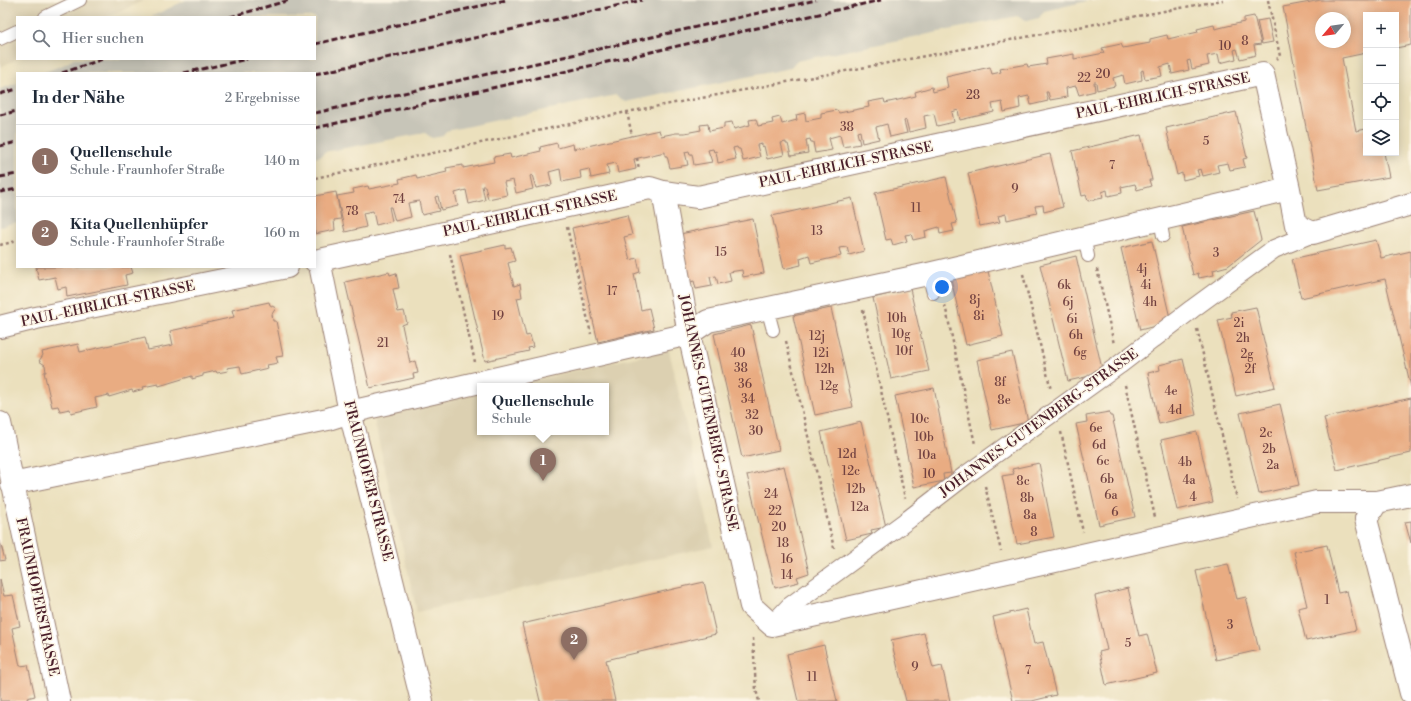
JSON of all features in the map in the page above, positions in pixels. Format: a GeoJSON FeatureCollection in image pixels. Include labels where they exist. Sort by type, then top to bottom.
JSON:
{"type":"FeatureCollection","features":[{"type":"Feature","properties":{"kind":"street","name":"PAUL-EHRLICH-STRASSE"},"geometry":{"type":"LineString","coordinates":[[317,261],[650,188],[663,192],[698,197],[1263,74],[1296,225],[1313,233]]}},
{"type":"Feature","properties":{"kind":"street"},"geometry":{"type":"LineString","coordinates":[[12,484],[328,419],[350,412],[689,334],[708,321],[767,308],[930,284],[1089,252],[1161,227],[1289,189]]}},
{"type":"Feature","properties":{"kind":"street","name":"JOHANNES-GUTENBERG-STRASSE"},"geometry":{"type":"LineString","coordinates":[[663,192],[689,334],[751,606]]}},
{"type":"Feature","properties":{"kind":"street"},"geometry":{"type":"LineString","coordinates":[[1313,233],[1411,204]]}},
{"type":"Feature","properties":{"kind":"street","name":"JOHANNES-GUTENBERG-STRASSE"},"geometry":{"type":"LineString","coordinates":[[772,625],[789,607],[980,465],[1119,365],[1274,249],[1313,233]]}},
{"type":"Feature","properties":{"kind":"street","name":"FRAUNHOFER STRASSE"},"geometry":{"type":"LineString","coordinates":[[317,261],[350,412],[422,701]]}},
{"type":"Feature","properties":{"kind":"street","name":"PAUL-EHRLICH-STRASSE"},"geometry":{"type":"LineString","coordinates":[[0,327],[36,318],[282,268]]}},
{"type":"Feature","properties":{"kind":"street","name":"FRAUNHOFERSTRASSE"},"geometry":{"type":"LineString","coordinates":[[0,423],[59,701]]}},
{"type":"Feature","properties":{"kind":"street"},"geometry":{"type":"LineString","coordinates":[[751,606],[772,625],[1317,502],[1372,510],[1411,495]]}},
{"type":"Feature","properties":{"kind":"street"},"geometry":{"type":"LineString","coordinates":[[1372,510],[1411,693]]}},
{"type":"Feature","properties":{"kind":"lane"},"geometry":{"type":"LineString","coordinates":[[47,16],[80,0]]}},
{"type":"Feature","properties":{"kind":"lane"},"geometry":{"type":"LineString","coordinates":[[0,39],[16,31]]}},
{"type":"Feature","properties":{"kind":"lane"},"geometry":{"type":"LineString","coordinates":[[767,308],[773,330]]}},
{"type":"Feature","properties":{"kind":"path"},"geometry":{"type":"LineString","coordinates":[[316,178],[626,112],[1223,0]]}},
{"type":"Feature","properties":{"kind":"path"},"geometry":{"type":"LineString","coordinates":[[1263,74],[1280,56],[1268,0]]}},
{"type":"Feature","properties":{"kind":"path"},"geometry":{"type":"LineString","coordinates":[[626,112],[632,136]]}},
{"type":"Feature","properties":{"kind":"path"},"geometry":{"type":"LineString","coordinates":[[562,207],[596,356]]}},
{"type":"Feature","properties":{"kind":"path"},"geometry":{"type":"LineString","coordinates":[[446,233],[480,382]]}},
{"type":"Feature","properties":{"kind":"path"},"geometry":{"type":"LineString","coordinates":[[0,245],[16,241]]}},
{"type":"Feature","properties":{"kind":"path"},"geometry":{"type":"LineString","coordinates":[[1089,252],[1125,386],[1160,537]]}},
{"type":"Feature","properties":{"kind":"path"},"geometry":{"type":"LineString","coordinates":[[944,301],[980,465],[1006,572]]}},
{"type":"Feature","properties":{"kind":"path"},"geometry":{"type":"LineString","coordinates":[[861,303],[909,519]]}},
{"type":"Feature","properties":{"kind":"path"},"geometry":{"type":"LineString","coordinates":[[1198,332],[1242,519]]}},
{"type":"Feature","properties":{"kind":"path"},"geometry":{"type":"LineString","coordinates":[[785,337],[839,570]]}},
{"type":"Feature","properties":{"kind":"path"},"geometry":{"type":"LineString","coordinates":[[751,606],[756,690],[759,701]]}},
{"type":"Feature","properties":{"kind":"shaded area"},"geometry":{"type":"Polygon","coordinates":[[[0,0],[145,0],[110,16],[16,16],[16,59],[0,67],[0,0]]]}},
{"type":"Feature","properties":{"kind":"shaded area"},"geometry":{"type":"Polygon","coordinates":[[[186,0],[1091,0],[1044,11],[1039,18],[1026,21],[1017,16],[796,61],[790,68],[626,102],[616,95],[446,131],[443,136],[432,138],[425,133],[324,152],[321,156],[316,158],[316,72],[45,72],[72,60],[316,60],[316,16],[153,16],[186,0]]]}},
{"type":"Feature","properties":{"kind":"shaded area"},"geometry":{"type":"Polygon","coordinates":[[[16,83],[16,223],[0,227],[0,89],[16,83]]]}},
{"type":"Feature","properties":{"kind":"shaded area"},"geometry":{"type":"Polygon","coordinates":[[[669,350],[713,546],[417,612],[373,415],[477,393],[477,435],[609,435],[609,383],[519,383],[669,350]]]}},
{"type":"Feature","properties":{"kind":"building"},"geometry":{"type":"Polygon","coordinates":[[[1321,0],[1411,0],[1411,45],[1399,47],[1399,12],[1363,12],[1363,54],[1342,58],[1356,131],[1363,130],[1363,156],[1385,156],[1389,177],[1318,190],[1283,7],[1321,0]]]}},
{"type":"Feature","properties":{"kind":"building"},"geometry":{"type":"Polygon","coordinates":[[[1254,16],[1261,44],[1254,45],[1256,55],[1240,59],[1237,49],[1234,50],[1236,59],[1220,63],[1218,54],[1207,56],[1209,65],[1192,69],[1190,60],[1187,61],[1189,70],[1172,74],[1170,64],[1160,67],[1162,76],[1145,79],[1143,70],[1141,71],[1142,80],[1125,84],[1123,75],[1113,78],[1115,86],[1097,90],[1096,82],[1094,82],[1095,91],[1079,95],[1076,86],[1066,88],[1067,97],[1050,100],[1048,92],[1046,92],[1048,101],[1031,105],[1029,96],[1019,98],[1020,108],[1004,112],[1002,102],[992,104],[994,112],[960,120],[958,110],[952,112],[954,122],[937,126],[934,114],[924,116],[926,128],[909,132],[906,120],[904,121],[907,133],[890,137],[887,124],[876,127],[879,139],[862,143],[860,131],[857,132],[860,144],[843,147],[840,135],[829,138],[832,150],[815,153],[813,142],[811,142],[810,139],[806,140],[808,153],[791,156],[788,144],[786,144],[786,142],[781,143],[784,155],[767,159],[764,146],[762,147],[762,144],[757,145],[760,157],[743,161],[740,149],[737,147],[733,148],[736,159],[718,163],[716,151],[714,152],[713,149],[708,150],[712,162],[694,165],[692,154],[690,154],[689,151],[685,152],[688,165],[670,168],[665,152],[634,159],[636,169],[618,173],[616,163],[607,165],[609,174],[591,178],[589,169],[580,171],[581,178],[562,182],[560,169],[549,172],[552,185],[536,188],[532,175],[530,176],[533,189],[516,193],[513,180],[504,182],[507,195],[488,199],[485,186],[482,186],[485,200],[469,204],[466,190],[455,193],[458,206],[441,210],[438,196],[435,197],[439,211],[422,215],[419,201],[408,203],[411,217],[395,221],[391,207],[389,207],[392,221],[376,225],[373,211],[363,213],[366,227],[345,232],[337,196],[354,193],[353,189],[368,186],[369,189],[400,183],[399,179],[416,175],[417,179],[447,172],[446,168],[463,165],[463,168],[494,162],[493,157],[510,154],[511,158],[541,151],[540,147],[557,143],[558,148],[573,144],[574,149],[659,130],[661,136],[685,133],[701,130],[700,125],[708,124],[709,131],[724,128],[724,123],[732,122],[734,129],[750,125],[749,120],[756,119],[758,126],[773,123],[772,119],[780,117],[782,124],[797,120],[796,115],[805,113],[806,121],[821,118],[821,113],[837,110],[839,113],[869,107],[868,102],[884,99],[885,103],[916,96],[915,92],[932,87],[933,92],[948,88],[946,77],[990,67],[992,74],[1001,72],[1000,69],[1027,64],[1028,67],[1047,64],[1046,59],[1074,54],[1074,59],[1104,53],[1102,48],[1121,44],[1123,48],[1150,43],[1150,39],[1167,35],[1168,39],[1198,32],[1197,29],[1214,25],[1215,29],[1244,22],[1244,18],[1254,16]]]}},
{"type":"Feature","properties":{"kind":"building"},"geometry":{"type":"Polygon","coordinates":[[[1268,19],[1273,42],[1262,44],[1257,21],[1268,19]]]}},
{"type":"Feature","properties":{"kind":"building"},"geometry":{"type":"Polygon","coordinates":[[[1236,112],[1247,158],[1243,159],[1245,167],[1230,170],[1228,163],[1217,165],[1219,172],[1203,176],[1201,169],[1197,170],[1199,176],[1183,180],[1182,173],[1177,175],[1166,128],[1236,112]]]}},
{"type":"Feature","properties":{"kind":"building"},"geometry":{"type":"Polygon","coordinates":[[[1141,135],[1152,180],[1149,180],[1151,186],[1137,190],[1135,184],[1121,187],[1122,193],[1108,196],[1107,190],[1102,192],[1103,198],[1088,201],[1086,195],[1082,196],[1072,151],[1141,135]]]}},
{"type":"Feature","properties":{"kind":"building"},"geometry":{"type":"Polygon","coordinates":[[[1050,154],[1063,207],[1044,212],[1043,205],[1035,206],[1037,213],[1007,220],[1006,214],[998,216],[1000,222],[980,226],[968,173],[1050,154]]]}},
{"type":"Feature","properties":{"kind":"building"},"geometry":{"type":"Polygon","coordinates":[[[946,177],[957,223],[952,224],[954,231],[940,234],[939,227],[925,231],[926,237],[913,240],[911,234],[905,235],[907,241],[893,245],[891,239],[886,240],[875,193],[946,177]]]}},
{"type":"Feature","properties":{"kind":"building"},"geometry":{"type":"Polygon","coordinates":[[[336,192],[341,219],[334,220],[335,230],[316,234],[316,196],[336,192]]]}},
{"type":"Feature","properties":{"kind":"building"},"geometry":{"type":"Polygon","coordinates":[[[852,198],[864,251],[849,255],[847,247],[839,248],[841,256],[811,263],[809,255],[800,258],[801,265],[784,269],[772,216],[852,198]]]}},
{"type":"Feature","properties":{"kind":"building"},"geometry":{"type":"Polygon","coordinates":[[[1254,211],[1261,240],[1228,266],[1213,270],[1214,275],[1199,278],[1198,273],[1193,275],[1182,227],[1254,211]]]}},
{"type":"Feature","properties":{"kind":"building"},"geometry":{"type":"Polygon","coordinates":[[[627,215],[632,235],[624,237],[630,260],[637,258],[640,272],[634,274],[641,310],[649,308],[654,329],[598,342],[572,228],[627,215]]]}},
{"type":"Feature","properties":{"kind":"building"},"geometry":{"type":"Polygon","coordinates":[[[753,219],[764,273],[743,277],[742,270],[729,272],[731,281],[718,284],[716,276],[710,277],[712,286],[696,289],[694,281],[690,282],[680,234],[753,219]]]}},
{"type":"Feature","properties":{"kind":"building"},"geometry":{"type":"Polygon","coordinates":[[[1376,240],[1381,258],[1411,251],[1411,387],[1385,279],[1301,298],[1292,259],[1376,240]]]}},
{"type":"Feature","properties":{"kind":"building"},"geometry":{"type":"Polygon","coordinates":[[[1152,241],[1170,318],[1162,320],[1163,324],[1140,330],[1121,248],[1152,241]]]}},
{"type":"Feature","properties":{"kind":"building"},"geometry":{"type":"Polygon","coordinates":[[[505,245],[505,248],[511,247],[515,261],[508,263],[514,286],[520,284],[522,297],[517,298],[526,336],[530,335],[533,347],[528,348],[529,351],[485,361],[460,255],[505,245]]]}},
{"type":"Feature","properties":{"kind":"building"},"geometry":{"type":"Polygon","coordinates":[[[1076,256],[1103,373],[1068,381],[1040,265],[1076,256]]]}},
{"type":"Feature","properties":{"kind":"building"},"geometry":{"type":"Polygon","coordinates":[[[36,268],[131,268],[133,273],[125,275],[127,285],[67,297],[66,287],[58,289],[55,277],[39,280],[36,268]]]}},
{"type":"Feature","properties":{"kind":"building"},"geometry":{"type":"Polygon","coordinates":[[[988,271],[1003,336],[966,345],[951,279],[988,271]]]}},
{"type":"Feature","properties":{"kind":"building"},"geometry":{"type":"Polygon","coordinates":[[[389,272],[390,275],[396,273],[399,288],[393,289],[398,312],[404,311],[407,323],[402,325],[410,363],[415,361],[418,373],[413,374],[414,378],[370,388],[345,282],[389,272]]]}},
{"type":"Feature","properties":{"kind":"building"},"geometry":{"type":"Polygon","coordinates":[[[910,289],[929,371],[891,379],[873,298],[910,289]]]}},
{"type":"Feature","properties":{"kind":"building"},"geometry":{"type":"Polygon","coordinates":[[[269,302],[270,305],[276,308],[272,314],[273,321],[276,321],[283,356],[276,357],[278,363],[267,365],[268,368],[242,374],[240,366],[227,368],[228,371],[217,373],[216,371],[203,374],[203,376],[192,379],[192,376],[159,386],[158,384],[143,387],[144,389],[133,392],[132,390],[109,397],[109,395],[95,398],[97,407],[71,413],[70,409],[60,411],[58,406],[52,407],[44,372],[46,372],[45,365],[39,361],[43,355],[42,352],[78,344],[80,352],[145,337],[148,350],[173,345],[170,331],[234,317],[232,310],[269,302]]]}},
{"type":"Feature","properties":{"kind":"building"},"geometry":{"type":"Polygon","coordinates":[[[1256,307],[1275,387],[1236,396],[1218,320],[1232,317],[1231,312],[1256,307]]]}},
{"type":"Feature","properties":{"kind":"building"},"geometry":{"type":"Polygon","coordinates":[[[831,308],[853,407],[815,415],[793,316],[831,308]]]}},
{"type":"Feature","properties":{"kind":"building"},"geometry":{"type":"Polygon","coordinates":[[[751,325],[779,450],[742,458],[714,334],[751,325]]]}},
{"type":"Feature","properties":{"kind":"building"},"geometry":{"type":"Polygon","coordinates":[[[1012,352],[1028,422],[992,430],[977,360],[1012,352]]]}},
{"type":"Feature","properties":{"kind":"building"},"geometry":{"type":"Polygon","coordinates":[[[1183,359],[1196,415],[1159,424],[1148,373],[1160,370],[1159,365],[1183,359]]]}},
{"type":"Feature","properties":{"kind":"building"},"geometry":{"type":"Polygon","coordinates":[[[934,388],[951,473],[943,474],[944,481],[914,487],[895,396],[934,388]]]}},
{"type":"Feature","properties":{"kind":"building"},"geometry":{"type":"Polygon","coordinates":[[[1411,398],[1411,453],[1337,470],[1324,418],[1411,398]]]}},
{"type":"Feature","properties":{"kind":"building"},"geometry":{"type":"Polygon","coordinates":[[[1280,404],[1299,485],[1259,494],[1240,413],[1280,404]]]}},
{"type":"Feature","properties":{"kind":"building"},"geometry":{"type":"Polygon","coordinates":[[[1109,412],[1110,416],[1112,416],[1135,517],[1099,525],[1076,424],[1087,422],[1086,416],[1109,412]]]}},
{"type":"Feature","properties":{"kind":"building"},"geometry":{"type":"Polygon","coordinates":[[[861,422],[886,527],[871,530],[872,534],[846,540],[821,432],[861,422]]]}},
{"type":"Feature","properties":{"kind":"building"},"geometry":{"type":"Polygon","coordinates":[[[1197,432],[1213,502],[1177,510],[1161,440],[1197,432]]]}},
{"type":"Feature","properties":{"kind":"building"},"geometry":{"type":"Polygon","coordinates":[[[1039,463],[1054,537],[1017,544],[1002,476],[1014,474],[1012,469],[1039,463]]]}},
{"type":"Feature","properties":{"kind":"building"},"geometry":{"type":"Polygon","coordinates":[[[784,466],[809,573],[797,577],[799,582],[775,588],[747,475],[784,466]]]}},
{"type":"Feature","properties":{"kind":"building"},"geometry":{"type":"Polygon","coordinates":[[[1411,521],[1411,543],[1405,522],[1411,521]]]}},
{"type":"Feature","properties":{"kind":"building"},"geometry":{"type":"Polygon","coordinates":[[[0,541],[5,560],[0,561],[0,541]]]}},
{"type":"Feature","properties":{"kind":"building"},"geometry":{"type":"Polygon","coordinates":[[[1327,545],[1338,593],[1347,591],[1356,630],[1306,641],[1298,608],[1307,606],[1294,552],[1327,545]]]}},
{"type":"Feature","properties":{"kind":"building"},"geometry":{"type":"Polygon","coordinates":[[[1228,564],[1237,599],[1246,597],[1259,650],[1216,660],[1196,571],[1228,564]]]}},
{"type":"Feature","properties":{"kind":"building"},"geometry":{"type":"Polygon","coordinates":[[[0,579],[4,596],[13,595],[20,626],[12,628],[20,666],[28,665],[35,696],[27,698],[28,701],[0,701],[0,579]]]}},
{"type":"Feature","properties":{"kind":"building"},"geometry":{"type":"Polygon","coordinates":[[[704,582],[716,634],[606,660],[615,701],[540,701],[522,624],[704,582]]]}},
{"type":"Feature","properties":{"kind":"building"},"geometry":{"type":"Polygon","coordinates":[[[1128,588],[1139,636],[1147,634],[1157,673],[1106,685],[1099,652],[1107,650],[1095,596],[1128,588]]]}},
{"type":"Feature","properties":{"kind":"building"},"geometry":{"type":"Polygon","coordinates":[[[1026,609],[1034,644],[1043,642],[1056,695],[1032,701],[1013,701],[993,617],[1026,609]]]}},
{"type":"Feature","properties":{"kind":"building"},"geometry":{"type":"Polygon","coordinates":[[[924,633],[933,668],[942,666],[950,701],[906,701],[891,640],[924,633]]]}},
{"type":"Feature","properties":{"kind":"building"},"geometry":{"type":"Polygon","coordinates":[[[824,645],[837,701],[798,701],[787,654],[824,645]]]}},
{"type":"Feature","properties":{"kind":"railway"},"geometry":{"type":"LineString","coordinates":[[234,16],[290,0]]}},
{"type":"Feature","properties":{"kind":"railway"},"geometry":{"type":"LineString","coordinates":[[316,44],[506,0]]}},
{"type":"Feature","properties":{"kind":"railway"},"geometry":{"type":"LineString","coordinates":[[316,74],[642,0]]}},
{"type":"Feature","properties":{"kind":"railway"},"geometry":{"type":"LineString","coordinates":[[316,113],[816,0]]}},
{"type":"Feature","properties":{"kind":"railway"},"geometry":{"type":"LineString","coordinates":[[316,128],[881,0]]}},
{"type":"Feature","properties":{"kind":"railway"},"geometry":{"type":"LineString","coordinates":[[65,72],[100,60]]}},
{"type":"Feature","properties":{"kind":"railway"},"geometry":{"type":"LineString","coordinates":[[188,72],[242,60]]}},
{"type":"Feature","properties":{"kind":"railway"},"geometry":{"type":"LineString","coordinates":[[0,94],[16,89]]}},
{"type":"Feature","properties":{"kind":"railway"},"geometry":{"type":"LineString","coordinates":[[0,115],[16,111]]}},
{"type":"Feature","properties":{"kind":"railway"},"geometry":{"type":"LineString","coordinates":[[0,146],[16,142]]}},
{"type":"Feature","properties":{"kind":"railway"},"geometry":{"type":"LineString","coordinates":[[0,177],[16,174]]}},
{"type":"Feature","properties":{"kind":"railway"},"geometry":{"type":"LineString","coordinates":[[0,192],[16,189]]}},
{"type":"Feature","properties":{"kind":"place","name":"Quellenschule"},"geometry":{"type":"Point","coordinates":[543,481]}},
{"type":"Feature","properties":{"kind":"place","name":"Kita Quellenhüpfer"},"geometry":{"type":"Point","coordinates":[574,660]}}]}
